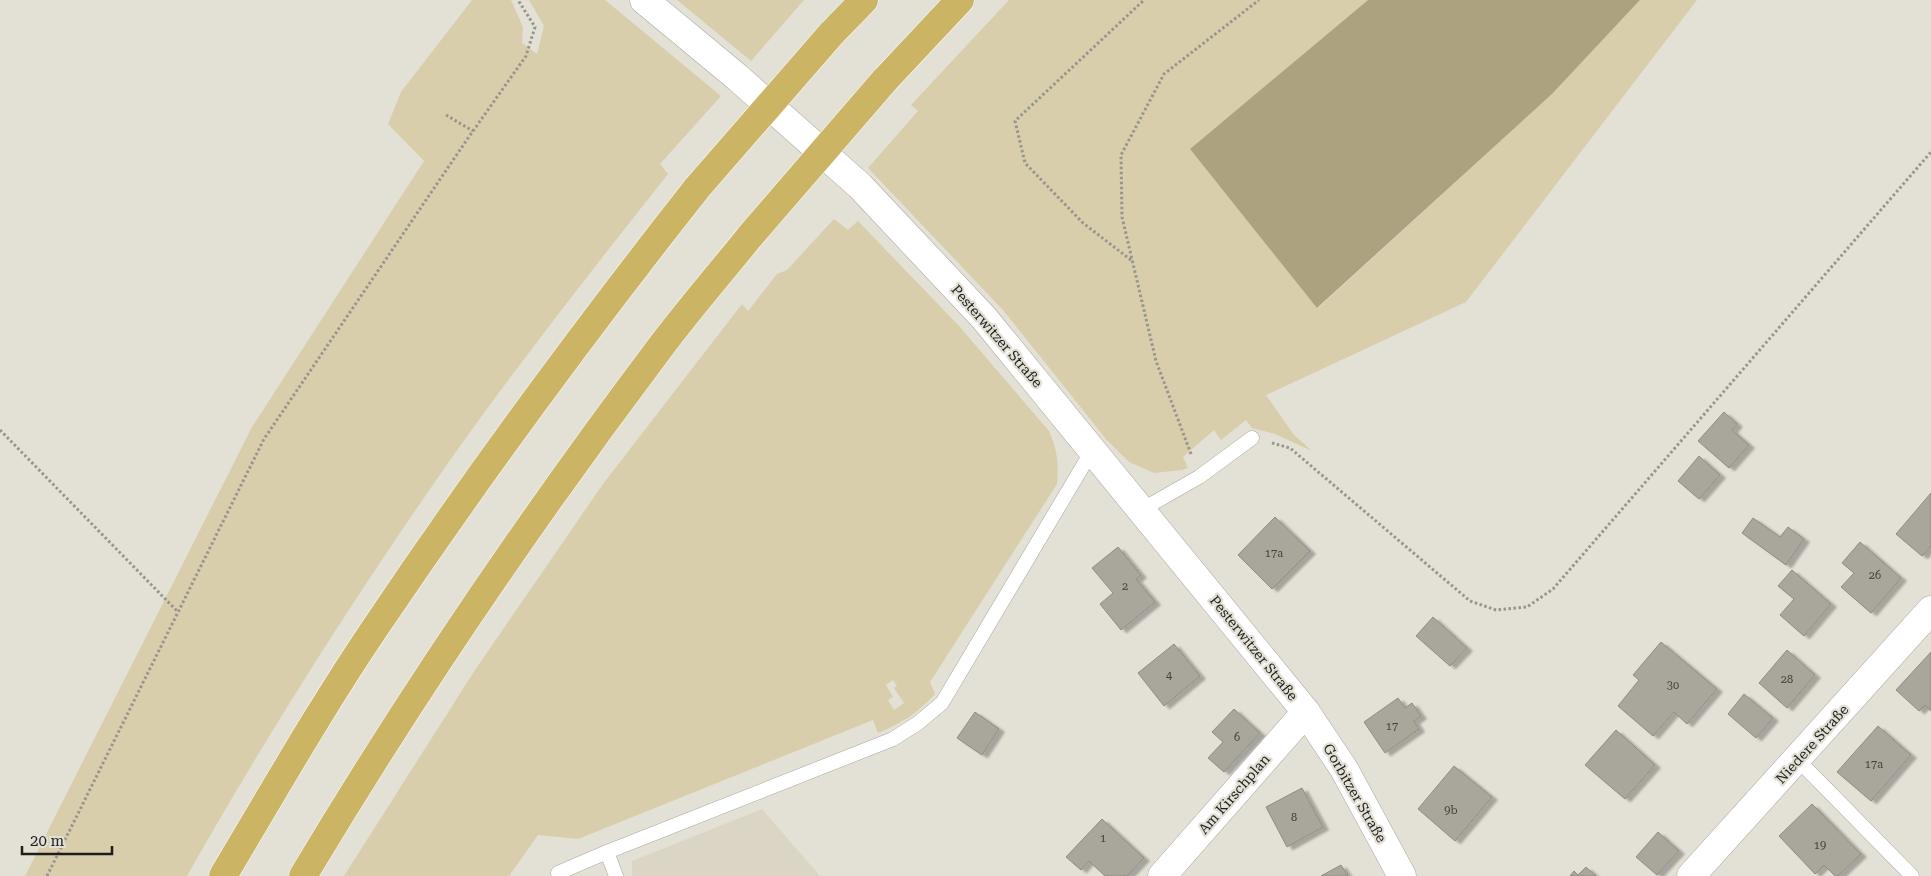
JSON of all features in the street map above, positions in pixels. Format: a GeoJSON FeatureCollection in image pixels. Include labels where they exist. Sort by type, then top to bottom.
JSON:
{"type":"FeatureCollection","features":[{"type":"Feature","properties":{"kind":"highway"},"geometry":{"type":"LineString","coordinates":[[223,876],[285,771],[381,619],[498,450],[607,302],[697,188],[831,34],[864,0]]}},
{"type":"Feature","properties":{"kind":"highway"},"geometry":{"type":"LineString","coordinates":[[303,876],[436,662],[557,489],[663,344],[751,236],[884,81],[960,0]]}},
{"type":"Feature","properties":{"kind":"street","name":"Pesterwitzer Straße"},"geometry":{"type":"LineString","coordinates":[[644,0],[737,77],[860,186],[984,318],[1306,712]]}},
{"type":"Feature","properties":{"kind":"street","name":"Niedere Straße"},"geometry":{"type":"LineString","coordinates":[[1691,876],[1798,760],[1931,610]]}},
{"type":"Feature","properties":{"kind":"street","name":"Am Kirschplan"},"geometry":{"type":"LineString","coordinates":[[1162,876],[1306,712]]}},
{"type":"Feature","properties":{"kind":"street","name":"Gorbitzer Straße"},"geometry":{"type":"LineString","coordinates":[[1306,712],[1344,768],[1402,876]]}},
{"type":"Feature","properties":{"kind":"lane"},"geometry":{"type":"LineString","coordinates":[[1141,510],[1199,477],[1252,438]]}},
{"type":"Feature","properties":{"kind":"lane"},"geometry":{"type":"LineString","coordinates":[[558,873],[893,739],[918,723],[942,703],[1092,450]]}},
{"type":"Feature","properties":{"kind":"lane"},"geometry":{"type":"LineString","coordinates":[[1798,760],[1912,876]]}},
{"type":"Feature","properties":{"kind":"lane"},"geometry":{"type":"LineString","coordinates":[[607,852],[616,876]]}},
{"type":"Feature","properties":{"kind":"path"},"geometry":{"type":"LineString","coordinates":[[47,876],[264,438],[526,56],[535,27],[518,0]]}},
{"type":"Feature","properties":{"kind":"path"},"geometry":{"type":"LineString","coordinates":[[1132,261],[1083,223],[1026,163],[1015,120],[1144,0]]}},
{"type":"Feature","properties":{"kind":"path"},"geometry":{"type":"LineString","coordinates":[[1199,477],[1156,361],[1122,217],[1121,155],[1164,74],[1259,0]]}},
{"type":"Feature","properties":{"kind":"path"},"geometry":{"type":"LineString","coordinates":[[446,115],[473,131]]}},
{"type":"Feature","properties":{"kind":"path"},"geometry":{"type":"LineString","coordinates":[[1252,438],[1290,448],[1470,601],[1496,610],[1526,607],[1553,589],[1931,152]]}},
{"type":"Feature","properties":{"kind":"path"},"geometry":{"type":"LineString","coordinates":[[0,430],[178,612]]}},
{"type":"Feature","properties":{"kind":"shaded area"},"geometry":{"type":"Polygon","coordinates":[[[472,0],[511,0],[523,27],[522,43],[537,54],[544,26],[529,0],[605,0],[721,96],[660,164],[668,174],[514,372],[391,546],[320,654],[252,764],[187,876],[25,876],[252,427],[424,161],[388,124],[401,92],[472,0]]]}},
{"type":"Feature","properties":{"kind":"shaded area"},"geometry":{"type":"Polygon","coordinates":[[[677,0],[804,0],[751,61],[677,0]]]}},
{"type":"Feature","properties":{"kind":"shaded area"},"geometry":{"type":"Polygon","coordinates":[[[1009,0],[1368,0],[1190,149],[1318,308],[1552,94],[1640,0],[1697,0],[1466,302],[1266,395],[1294,435],[1312,451],[1275,434],[1252,428],[1246,420],[1221,440],[1214,430],[1183,457],[1188,468],[1154,473],[1129,462],[1106,439],[1003,310],[868,168],[918,111],[911,105],[1009,0]]]}},
{"type":"Feature","properties":{"kind":"shaded area"},"geometry":{"type":"Polygon","coordinates":[[[1368,0],[1640,0],[1552,94],[1317,308],[1190,149],[1368,0]]]}},
{"type":"Feature","properties":{"kind":"shaded area"},"geometry":{"type":"Polygon","coordinates":[[[834,219],[848,230],[858,221],[959,326],[1049,431],[1052,438],[1057,456],[1057,484],[930,682],[935,694],[909,717],[878,733],[873,720],[578,839],[538,835],[509,876],[344,876],[475,670],[603,484],[742,304],[748,311],[777,274],[787,270],[834,219]],[[893,680],[886,685],[893,697],[888,700],[894,710],[904,703],[894,688],[897,686],[893,680]]]}},
{"type":"Feature","properties":{"kind":"shaded area"},"geometry":{"type":"Polygon","coordinates":[[[762,809],[820,876],[632,876],[632,861],[762,809]]]}},
{"type":"Feature","properties":{"kind":"building"},"geometry":{"type":"Polygon","coordinates":[[[1724,412],[1737,424],[1732,430],[1749,445],[1729,468],[1698,441],[1724,412]]]}},
{"type":"Feature","properties":{"kind":"building"},"geometry":{"type":"Polygon","coordinates":[[[1699,456],[1720,475],[1699,499],[1678,481],[1699,456]]]}},
{"type":"Feature","properties":{"kind":"building"},"geometry":{"type":"Polygon","coordinates":[[[1931,493],[1931,546],[1922,556],[1896,534],[1931,493]]]}},
{"type":"Feature","properties":{"kind":"building"},"geometry":{"type":"Polygon","coordinates":[[[1275,517],[1310,551],[1272,589],[1238,555],[1275,517]]]}},
{"type":"Feature","properties":{"kind":"building"},"geometry":{"type":"Polygon","coordinates":[[[1753,518],[1780,537],[1788,527],[1804,539],[1786,565],[1742,533],[1753,518]]]}},
{"type":"Feature","properties":{"kind":"building"},"geometry":{"type":"Polygon","coordinates":[[[1860,542],[1901,578],[1871,613],[1841,587],[1854,573],[1842,563],[1860,542]]]}},
{"type":"Feature","properties":{"kind":"building"},"geometry":{"type":"Polygon","coordinates":[[[1118,547],[1141,575],[1136,579],[1155,602],[1121,630],[1100,604],[1113,593],[1092,568],[1118,547]]]}},
{"type":"Feature","properties":{"kind":"building"},"geometry":{"type":"Polygon","coordinates":[[[1792,570],[1831,604],[1804,636],[1780,615],[1794,599],[1778,586],[1792,570]]]}},
{"type":"Feature","properties":{"kind":"building"},"geometry":{"type":"Polygon","coordinates":[[[1433,617],[1467,648],[1450,666],[1416,636],[1433,617]]]}},
{"type":"Feature","properties":{"kind":"building"},"geometry":{"type":"Polygon","coordinates":[[[1661,642],[1717,689],[1687,724],[1674,712],[1653,736],[1618,706],[1639,680],[1633,675],[1661,642]]]}},
{"type":"Feature","properties":{"kind":"building"},"geometry":{"type":"Polygon","coordinates":[[[1174,644],[1200,676],[1164,706],[1138,673],[1174,644]]]}},
{"type":"Feature","properties":{"kind":"building"},"geometry":{"type":"Polygon","coordinates":[[[1787,650],[1815,675],[1787,708],[1759,683],[1787,650]]]}},
{"type":"Feature","properties":{"kind":"building"},"geometry":{"type":"Polygon","coordinates":[[[1931,652],[1931,711],[1925,705],[1919,711],[1896,690],[1931,652]]]}},
{"type":"Feature","properties":{"kind":"building"},"geometry":{"type":"Polygon","coordinates":[[[1744,694],[1773,718],[1756,738],[1728,714],[1744,694]]]}},
{"type":"Feature","properties":{"kind":"building"},"geometry":{"type":"Polygon","coordinates":[[[1398,698],[1405,708],[1412,703],[1421,716],[1414,721],[1419,729],[1385,753],[1364,722],[1398,698]]]}},
{"type":"Feature","properties":{"kind":"building"},"geometry":{"type":"Polygon","coordinates":[[[1234,709],[1260,733],[1224,772],[1208,758],[1223,742],[1212,732],[1234,709]]]}},
{"type":"Feature","properties":{"kind":"building"},"geometry":{"type":"Polygon","coordinates":[[[975,712],[999,729],[982,755],[957,738],[975,712]]]}},
{"type":"Feature","properties":{"kind":"building"},"geometry":{"type":"Polygon","coordinates":[[[1878,726],[1911,755],[1871,801],[1837,772],[1878,726]]]}},
{"type":"Feature","properties":{"kind":"building"},"geometry":{"type":"Polygon","coordinates":[[[1616,730],[1655,765],[1625,799],[1585,765],[1616,730]]]}},
{"type":"Feature","properties":{"kind":"building"},"geometry":{"type":"Polygon","coordinates":[[[1454,766],[1492,797],[1455,841],[1418,809],[1454,766]]]}},
{"type":"Feature","properties":{"kind":"building"},"geometry":{"type":"Polygon","coordinates":[[[1302,788],[1323,827],[1287,847],[1266,807],[1302,788]]]}},
{"type":"Feature","properties":{"kind":"building"},"geometry":{"type":"Polygon","coordinates":[[[1812,804],[1861,854],[1838,876],[1835,876],[1824,865],[1815,874],[1779,836],[1812,804]]]}},
{"type":"Feature","properties":{"kind":"building"},"geometry":{"type":"Polygon","coordinates":[[[1102,819],[1144,858],[1127,876],[1105,876],[1089,861],[1081,870],[1066,857],[1102,819]]]}},
{"type":"Feature","properties":{"kind":"building"},"geometry":{"type":"Polygon","coordinates":[[[1658,832],[1679,851],[1657,875],[1636,857],[1658,832]]]}},
{"type":"Feature","properties":{"kind":"building"},"geometry":{"type":"Polygon","coordinates":[[[1341,865],[1348,876],[1321,876],[1341,865]]]}},
{"type":"Feature","properties":{"kind":"building"},"geometry":{"type":"Polygon","coordinates":[[[1586,867],[1596,876],[1570,876],[1574,871],[1578,875],[1586,867]]]}}]}
